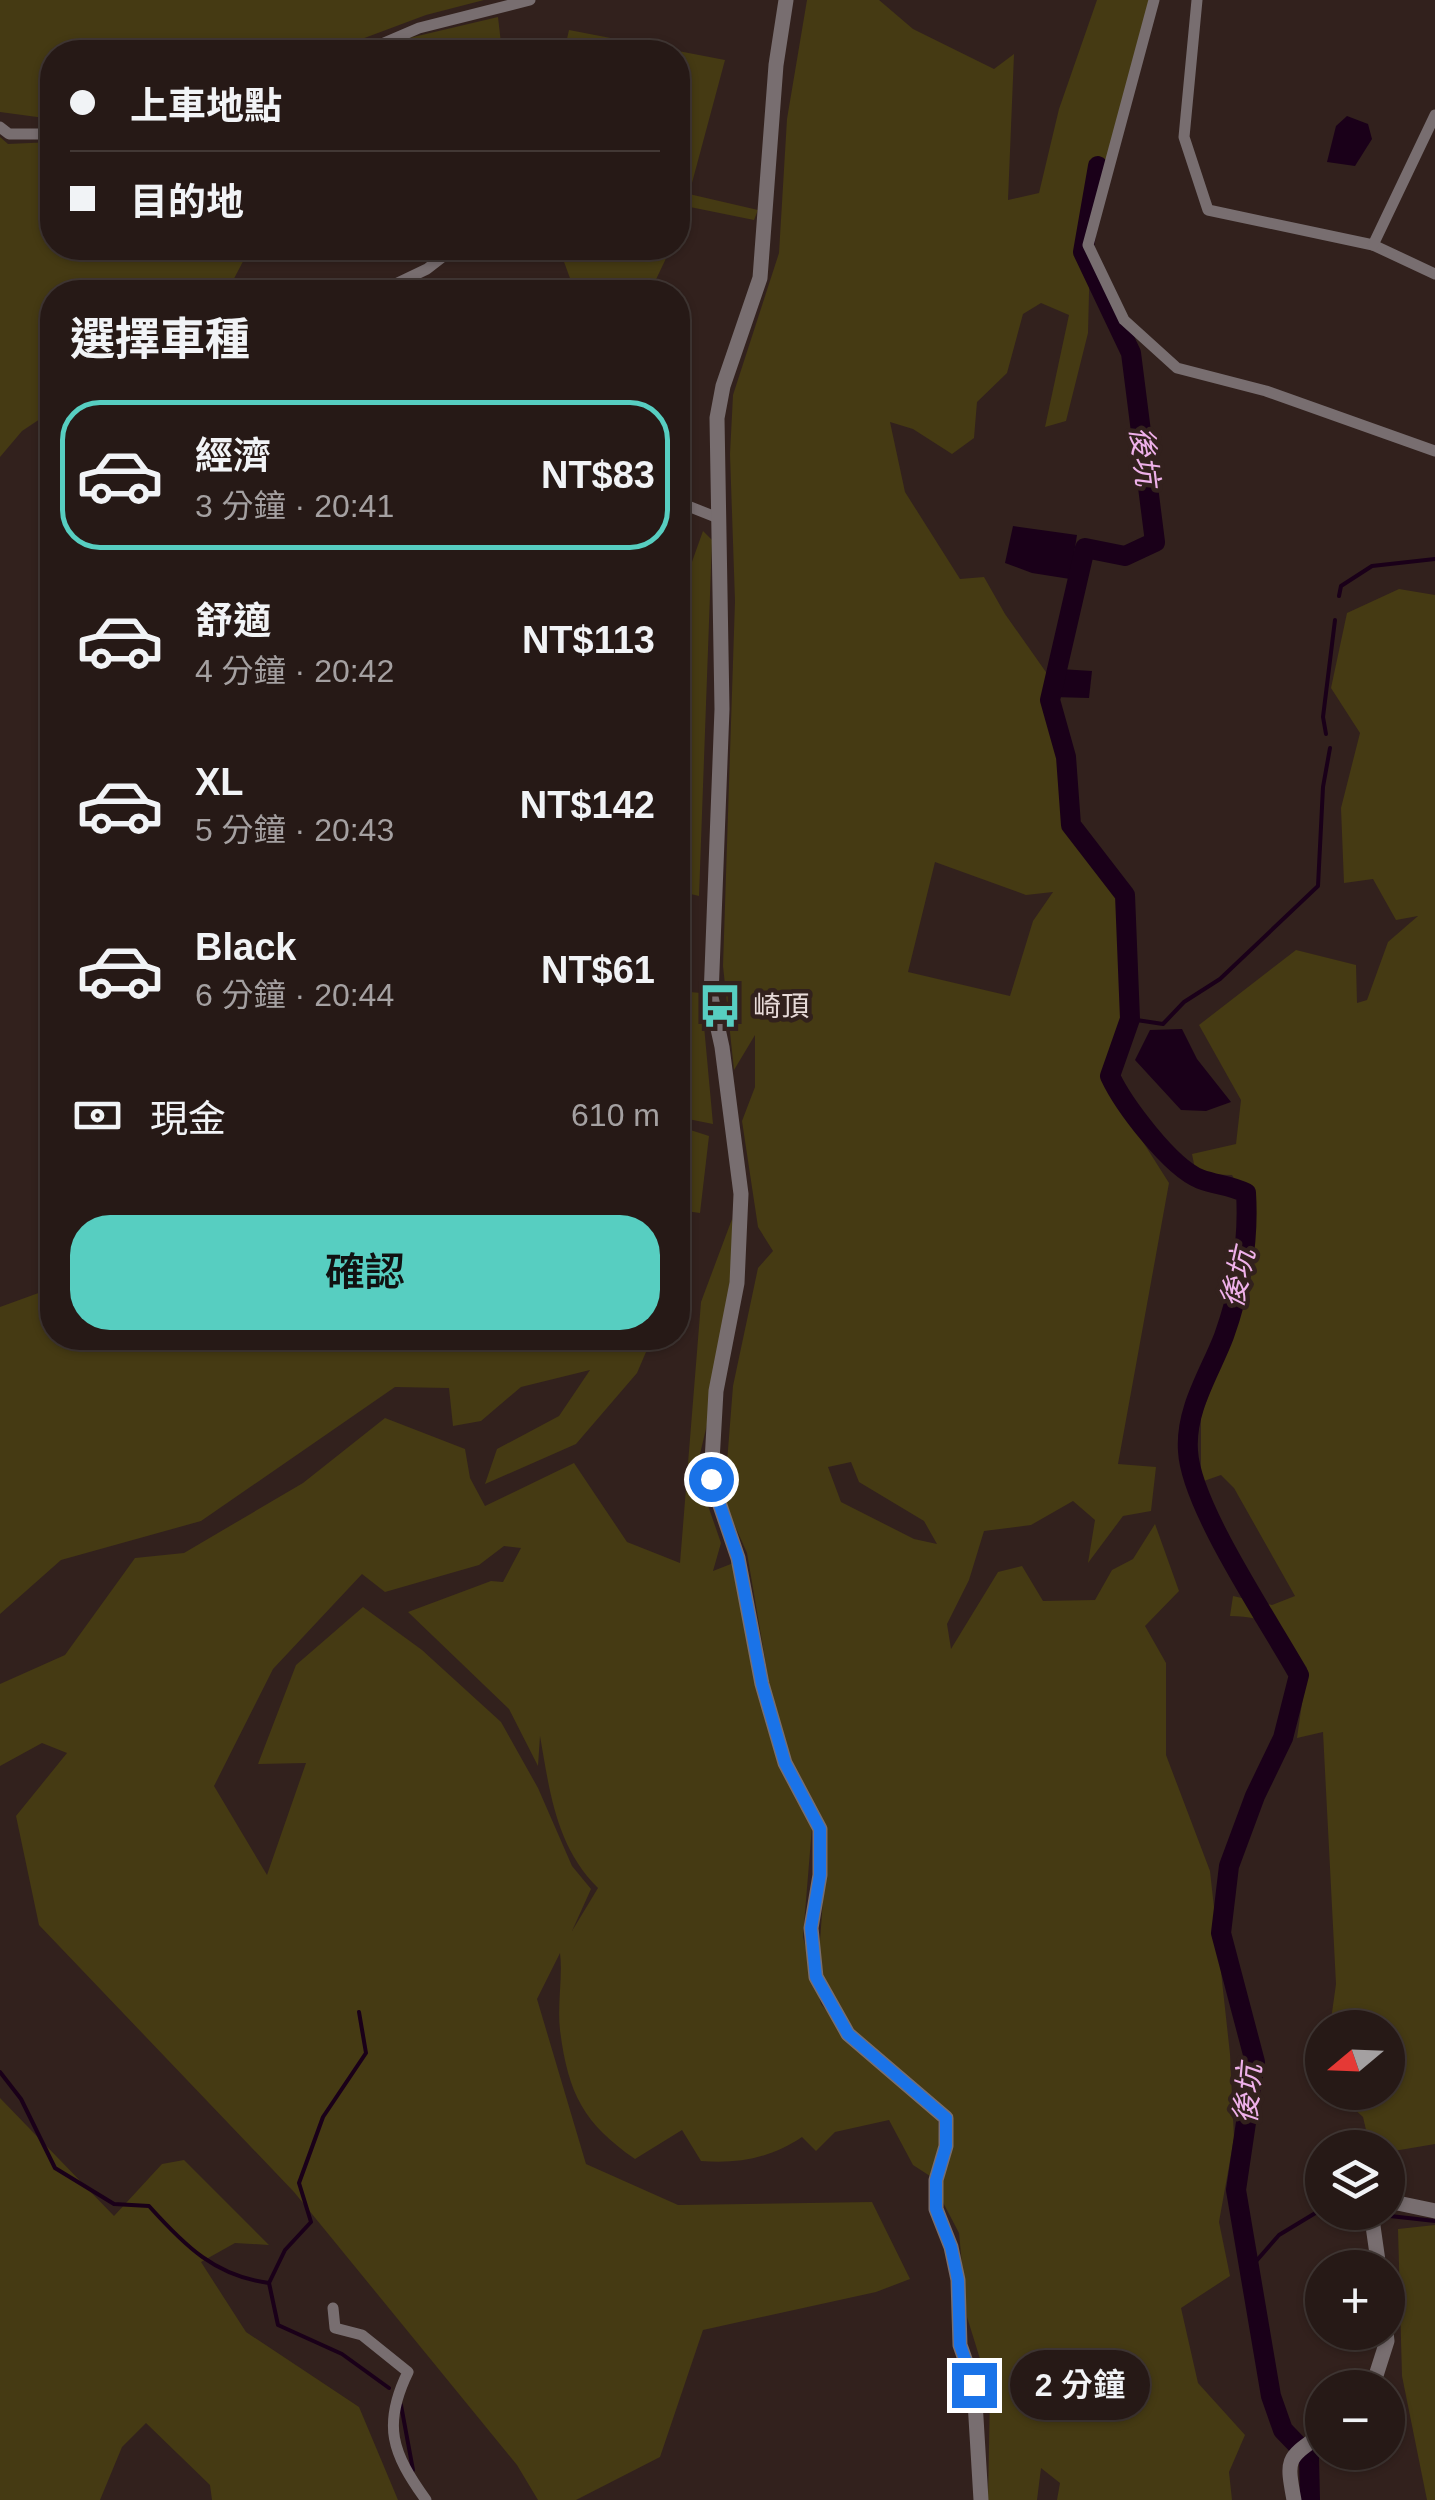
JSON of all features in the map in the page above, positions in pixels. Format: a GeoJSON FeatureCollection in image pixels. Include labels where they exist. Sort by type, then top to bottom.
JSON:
{"type":"FeatureCollection","features":[{"type":"Feature","properties":{"kind":"street"},"geometry":{"type":"LineString","coordinates":[[391,40],[419,28],[530,0]]}},
{"type":"Feature","properties":{"kind":"street"},"geometry":{"type":"LineString","coordinates":[[786,0],[776,66],[760,278],[723,386],[717,418],[722,709],[711,998],[722,1047],[741,1194],[737,1283],[716,1391],[711,1479],[738,1558],[762,1684],[785,1763],[820,1829],[820,1875],[811,1928],[816,1977],[848,2034],[946,2118],[946,2146],[936,2180],[936,2209],[951,2247],[958,2280],[960,2345],[974,2385],[980,2500]]}},
{"type":"Feature","properties":{"kind":"street"},"geometry":{"type":"LineString","coordinates":[[1154,0],[1088,246],[1124,320],[1177,368],[1266,390],[1435,451]]}},
{"type":"Feature","properties":{"kind":"street"},"geometry":{"type":"LineString","coordinates":[[1197,0],[1184,137],[1208,210],[1373,245],[1435,274]]}},
{"type":"Feature","properties":{"kind":"street"},"geometry":{"type":"LineString","coordinates":[[1373,245],[1435,115]]}},
{"type":"Feature","properties":{"kind":"street"},"geometry":{"type":"LineString","coordinates":[[0,127],[9,134],[40,134]]}},
{"type":"Feature","properties":{"kind":"street"},"geometry":{"type":"LineString","coordinates":[[404,280],[438,260]]}},
{"type":"Feature","properties":{"kind":"street"},"geometry":{"type":"LineString","coordinates":[[690,507],[718,518]]}},
{"type":"Feature","properties":{"kind":"street"},"geometry":{"type":"LineString","coordinates":[[1405,2205],[1435,2210]]}},
{"type":"Feature","properties":{"kind":"street"},"geometry":{"type":"LineString","coordinates":[[334,2308],[335,2328],[362,2334],[408,2372],[392,2404],[394,2437],[400,2462],[426,2500]]}},
{"type":"Feature","properties":{"kind":"street"},"geometry":{"type":"LineString","coordinates":[[1294,2500],[1288,2470],[1295,2452],[1305,2446]]}},
{"type":"Feature","properties":{"kind":"shaded area"},"geometry":{"type":"Polygon","coordinates":[[[0,0],[484,0],[426,15],[359,40],[40,40],[40,117],[0,112],[0,0]]]}},
{"type":"Feature","properties":{"kind":"shaded area"},"geometry":{"type":"Polygon","coordinates":[[[807,0],[879,0],[913,29],[994,69],[1014,54],[1008,200],[1039,193],[1059,109],[1097,0],[1156,0],[1091,215],[1088,333],[1066,421],[1045,427],[1069,315],[1041,303],[1023,314],[1007,373],[977,402],[974,438],[952,454],[913,429],[890,422],[905,492],[960,579],[984,577],[1048,675],[1088,855],[1119,882],[1125,1013],[1118,1065],[1110,1090],[1169,1183],[1118,1464],[1156,1467],[1151,1511],[1123,1516],[1088,1563],[1095,1520],[1073,1501],[1031,1525],[984,1531],[969,1580],[947,1624],[951,1649],[998,1572],[1022,1566],[1043,1601],[1095,1600],[1112,1570],[1133,1559],[1155,1524],[1179,1591],[1145,1626],[1166,1663],[1166,1755],[1210,1871],[1230,2054],[1234,2138],[1219,2222],[1230,2276],[1181,2308],[1198,2383],[1245,2435],[1229,2472],[1232,2500],[1057,2500],[1060,2483],[1041,2468],[1037,2500],[988,2500],[990,2391],[967,2317],[959,2233],[937,2191],[953,2132],[857,2033],[837,2008],[818,1970],[825,1870],[773,1706],[747,1553],[724,1501],[733,1386],[758,1268],[773,1251],[758,1227],[742,1121],[755,1087],[755,1035],[734,1070],[723,966],[735,601],[730,454],[733,395],[779,253],[787,119],[807,0]],[[935,862],[908,972],[1010,996],[1033,921],[1053,892],[1026,895],[935,862]],[[851,1462],[828,1467],[841,1502],[914,1539],[937,1544],[924,1521],[859,1482],[851,1462]]]}},
{"type":"Feature","properties":{"kind":"shaded area"},"geometry":{"type":"Polygon","coordinates":[[[498,17],[501,40],[400,40],[498,17]]]}},
{"type":"Feature","properties":{"kind":"shaded area"},"geometry":{"type":"Polygon","coordinates":[[[569,30],[621,40],[567,40],[569,30]]]}},
{"type":"Feature","properties":{"kind":"shaded area"},"geometry":{"type":"Polygon","coordinates":[[[690,53],[725,60],[690,190],[690,53]]]}},
{"type":"Feature","properties":{"kind":"shaded area"},"geometry":{"type":"Polygon","coordinates":[[[1347,116],[1368,124],[1372,139],[1355,166],[1327,162],[1336,126],[1347,116]]]}},
{"type":"Feature","properties":{"kind":"shaded area"},"geometry":{"type":"Polygon","coordinates":[[[0,137],[8,144],[40,143],[40,260],[244,260],[233,280],[40,280],[40,419],[22,431],[0,457],[0,137]]]}},
{"type":"Feature","properties":{"kind":"shaded area"},"geometry":{"type":"Polygon","coordinates":[[[690,194],[758,210],[754,220],[690,207],[690,194]]]}},
{"type":"Feature","properties":{"kind":"shaded area"},"geometry":{"type":"Polygon","coordinates":[[[563,260],[665,260],[656,280],[571,280],[563,260]]]}},
{"type":"Feature","properties":{"kind":"shaded area"},"geometry":{"type":"Polygon","coordinates":[[[1013,526],[1077,535],[1070,579],[1032,573],[1005,563],[1013,526]]]}},
{"type":"Feature","properties":{"kind":"shaded area"},"geometry":{"type":"Polygon","coordinates":[[[703,531],[712,540],[699,896],[690,894],[690,567],[703,531]]]}},
{"type":"Feature","properties":{"kind":"shaded area"},"geometry":{"type":"Polygon","coordinates":[[[1399,589],[1435,595],[1435,2144],[1405,2149],[1405,2130],[1366,2130],[1363,2117],[1355,2110],[1405,2110],[1405,2010],[1332,2010],[1336,1984],[1323,1732],[1297,1738],[1307,1668],[1285,1636],[1269,1623],[1230,1616],[1233,1596],[1272,1605],[1295,1596],[1234,1488],[1221,1475],[1201,1482],[1201,1416],[1239,1314],[1253,1213],[1232,1175],[1196,1174],[1192,1154],[1236,1144],[1241,1100],[1199,1025],[1296,950],[1356,965],[1357,1003],[1367,1000],[1388,942],[1418,916],[1396,920],[1373,879],[1344,883],[1341,808],[1360,733],[1331,688],[1347,613],[1399,589]]]}},
{"type":"Feature","properties":{"kind":"shaded area"},"geometry":{"type":"Polygon","coordinates":[[[1060,669],[1092,671],[1089,698],[1053,697],[1060,669]]]}},
{"type":"Feature","properties":{"kind":"shaded area"},"geometry":{"type":"Polygon","coordinates":[[[690,992],[701,993],[713,1124],[690,1119],[690,992]]]}},
{"type":"Feature","properties":{"kind":"shaded area"},"geometry":{"type":"Polygon","coordinates":[[[1182,1029],[1197,1059],[1231,1102],[1206,1111],[1181,1110],[1135,1060],[1150,1030],[1182,1029]]]}},
{"type":"Feature","properties":{"kind":"shaded area"},"geometry":{"type":"Polygon","coordinates":[[[690,1130],[709,1136],[700,1213],[690,1212],[690,1130]]]}},
{"type":"Feature","properties":{"kind":"shaded area"},"geometry":{"type":"Polygon","coordinates":[[[732,1219],[737,1257],[713,1399],[696,1471],[721,1543],[713,1571],[736,1562],[757,1677],[812,1827],[803,1937],[821,2004],[843,2030],[938,2117],[939,2146],[930,2176],[913,2165],[889,2120],[835,2132],[816,2151],[802,2137],[766,2155],[728,2161],[701,2161],[682,2130],[635,2159],[602,2133],[574,2089],[560,2030],[560,1953],[537,1999],[586,2164],[678,2205],[872,2202],[910,2279],[876,2292],[703,2330],[660,2457],[576,2500],[538,2500],[517,2465],[294,2192],[39,1925],[16,1816],[67,1753],[42,1743],[0,1766],[0,1684],[65,1655],[135,1558],[184,1553],[303,1483],[385,1418],[465,1449],[470,1478],[485,1506],[574,1463],[627,1542],[680,1563],[701,1302],[732,1219]],[[504,1546],[479,1565],[385,1592],[362,1574],[273,1669],[214,1786],[267,1875],[306,1763],[258,1764],[296,1665],[363,1607],[422,1650],[501,1722],[538,1788],[572,1866],[591,1889],[572,1931],[598,1888],[573,1855],[557,1818],[540,1736],[538,1766],[509,1709],[408,1612],[491,1581],[503,1582],[521,1548],[504,1546]]]}},
{"type":"Feature","properties":{"kind":"shaded area"},"geometry":{"type":"Polygon","coordinates":[[[40,1292],[40,1350],[647,1350],[637,1373],[576,1444],[485,1484],[497,1449],[559,1416],[590,1370],[521,1387],[481,1421],[453,1426],[449,1388],[395,1387],[201,1521],[61,1560],[0,1614],[0,1307],[40,1292]]]}},
{"type":"Feature","properties":{"kind":"shaded area"},"geometry":{"type":"Polygon","coordinates":[[[0,2098],[114,2216],[162,2164],[184,2160],[269,2245],[235,2243],[201,2262],[246,2332],[359,2407],[398,2500],[212,2500],[210,2485],[146,2423],[122,2447],[100,2500],[0,2500],[0,2098]]]}},
{"type":"Feature","properties":{"kind":"shaded area"},"geometry":{"type":"Polygon","coordinates":[[[1435,2225],[1435,2500],[1427,2500],[1405,2391],[1405,2370],[1402,2370],[1405,2250],[1399,2250],[1398,2230],[1435,2225]]]}},
{"type":"Feature","properties":{"kind":"waterway","name":"後坑"},"geometry":{"type":"LineString","coordinates":[[1098,166],[1083,252],[1131,353],[1155,542],[1125,556],[1085,548],[1050,700],[1066,757],[1071,825],[1125,895],[1130,1019],[1110,1076],[1136,1118],[1175,1162],[1200,1179],[1246,1193],[1245,1247],[1235,1301],[1194,1406],[1188,1451],[1202,1502],[1299,1675],[1283,1738],[1255,1796],[1229,1866],[1221,1933],[1255,2062],[1236,2190],[1271,2396],[1283,2430],[1309,2457],[1310,2500]]}},
{"type":"Feature","properties":{"kind":"waterway"},"geometry":{"type":"LineString","coordinates":[[1339,596],[1341,586],[1372,566],[1435,559]]}},
{"type":"Feature","properties":{"kind":"waterway"},"geometry":{"type":"LineString","coordinates":[[1326,734],[1323,717],[1335,620]]}},
{"type":"Feature","properties":{"kind":"waterway"},"geometry":{"type":"LineString","coordinates":[[1130,1019],[1163,1024],[1184,1002],[1220,979],[1318,886],[1323,787],[1330,748]]}},
{"type":"Feature","properties":{"kind":"waterway"},"geometry":{"type":"LineString","coordinates":[[269,2283],[285,2250],[311,2222],[299,2183],[323,2117],[366,2053],[359,2012]]}},
{"type":"Feature","properties":{"kind":"waterway"},"geometry":{"type":"LineString","coordinates":[[0,2072],[21,2099],[55,2168],[114,2204],[149,2206],[202,2257],[233,2274],[269,2283],[278,2325],[342,2354],[389,2388]]}},
{"type":"Feature","properties":{"kind":"waterway"},"geometry":{"type":"LineString","coordinates":[[1405,2218],[1435,2221]]}},
{"type":"Feature","properties":{"kind":"waterway"},"geometry":{"type":"LineString","coordinates":[[1251,2267],[1279,2235],[1305,2219]]}},
{"type":"Feature","properties":{"kind":"waterway"},"geometry":{"type":"LineString","coordinates":[[401,2405],[413,2470]]}},
{"type":"Feature","properties":{"kind":"place","name":"崎頂"},"geometry":{"type":"Point","coordinates":[720,1006]}},
{"type":"Feature","properties":{"kind":"route"},"geometry":{"type":"LineString","coordinates":[[711,1479],[738,1558],[762,1684],[785,1763],[820,1829],[820,1875],[811,1928],[816,1977],[832,2012],[848,2034],[946,2118],[946,2146],[934,2195],[958,2280],[960,2345],[974,2385]]}}]}
